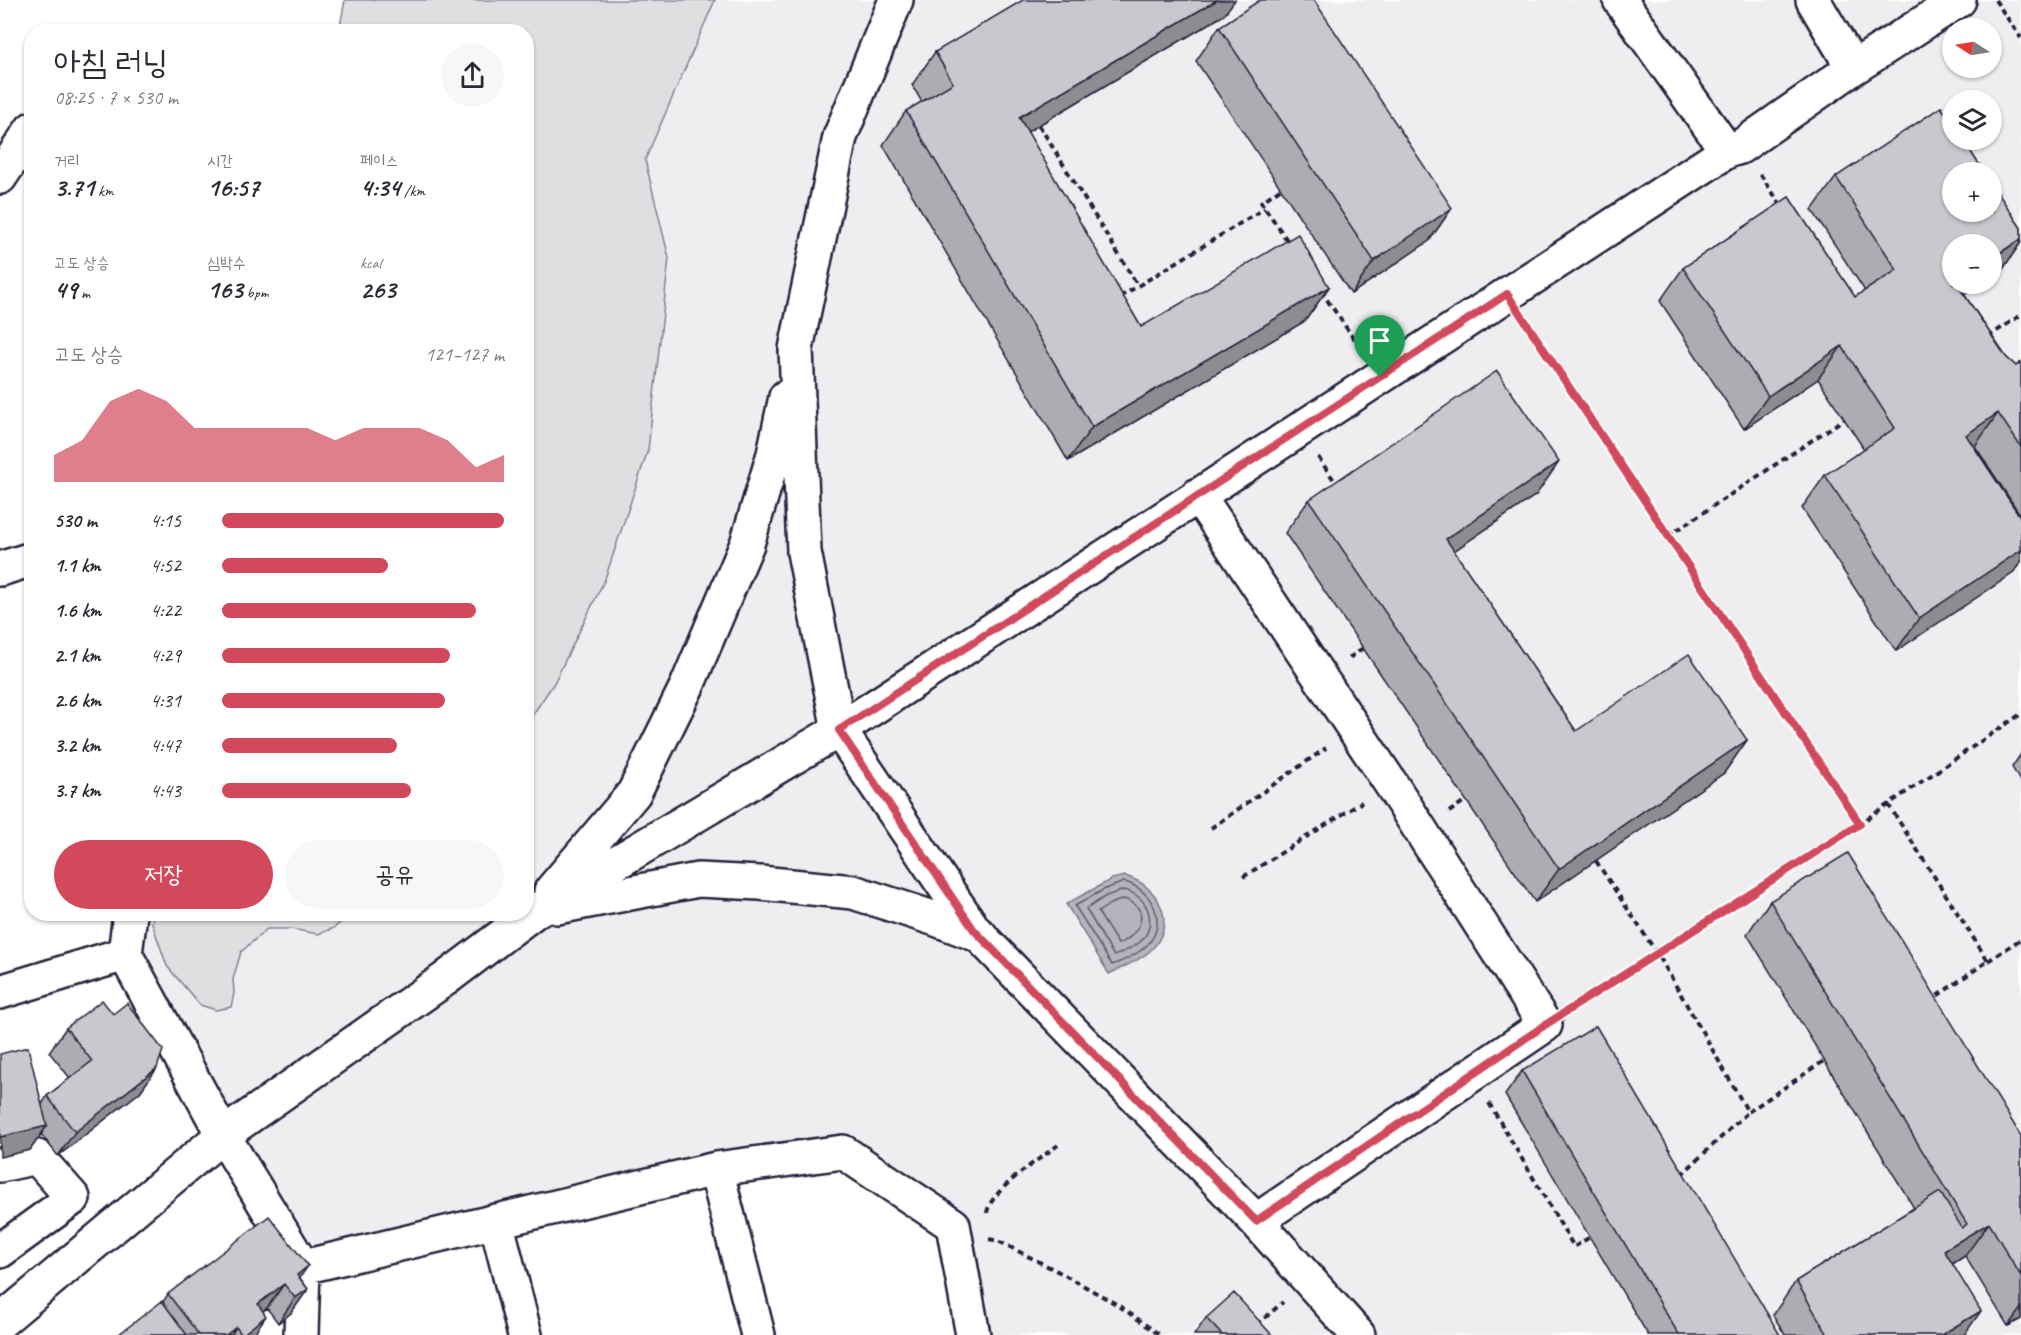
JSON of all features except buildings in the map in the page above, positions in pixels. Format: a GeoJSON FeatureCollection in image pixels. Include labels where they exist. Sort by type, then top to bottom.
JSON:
{"type":"FeatureCollection","features":[{"type":"Feature","properties":{"kind":"street"},"geometry":{"type":"LineString","coordinates":[[535,911],[634,793],[687,686],[747,544],[774,454],[840,137],[896,0]]}},
{"type":"Feature","properties":{"kind":"street"},"geometry":{"type":"LineString","coordinates":[[1620,0],[1734,149]]}},
{"type":"Feature","properties":{"kind":"street"},"geometry":{"type":"LineString","coordinates":[[1813,0],[1853,68]]}},
{"type":"Feature","properties":{"kind":"street"},"geometry":{"type":"LineString","coordinates":[[535,911],[839,730],[1507,294],[1734,149],[1853,68],[1959,0]]}},
{"type":"Feature","properties":{"kind":"street"},"geometry":{"type":"LineString","coordinates":[[0,177],[24,141]]}},
{"type":"Feature","properties":{"kind":"street"},"geometry":{"type":"LineString","coordinates":[[796,349],[804,552],[839,730],[968,921],[1256,1221],[1358,1335]]}},
{"type":"Feature","properties":{"kind":"street"},"geometry":{"type":"LineString","coordinates":[[1198,495],[1391,784],[1545,1025],[1256,1221]]}},
{"type":"Feature","properties":{"kind":"street"},"geometry":{"type":"LineString","coordinates":[[0,569],[24,562]]}},
{"type":"Feature","properties":{"kind":"street"},"geometry":{"type":"LineString","coordinates":[[535,911],[698,880],[750,882],[854,892],[981,936]]}},
{"type":"Feature","properties":{"kind":"street"},"geometry":{"type":"LineString","coordinates":[[129,921],[125,954],[223,1135],[303,1267],[301,1335]]}},
{"type":"Feature","properties":{"kind":"street"},"geometry":{"type":"LineString","coordinates":[[0,1322],[223,1135],[445,979],[522,921]]}},
{"type":"Feature","properties":{"kind":"street"},"geometry":{"type":"LineString","coordinates":[[0,992],[125,954]]}},
{"type":"Feature","properties":{"kind":"street"},"geometry":{"type":"LineString","coordinates":[[303,1267],[716,1169],[843,1152],[953,1226],[970,1241],[973,1335]]}},
{"type":"Feature","properties":{"kind":"street"},"geometry":{"type":"LineString","coordinates":[[0,1165],[37,1157],[73,1198],[0,1251]]}},
{"type":"Feature","properties":{"kind":"street"},"geometry":{"type":"LineString","coordinates":[[716,1169],[758,1335]]}},
{"type":"Feature","properties":{"kind":"street"},"geometry":{"type":"LineString","coordinates":[[496,1221],[525,1335]]}},
{"type":"Feature","properties":{"kind":"path"},"geometry":{"type":"LineString","coordinates":[[1995,0],[2021,38]]}},
{"type":"Feature","properties":{"kind":"path"},"geometry":{"type":"LineString","coordinates":[[1039,125],[1138,286]]}},
{"type":"Feature","properties":{"kind":"path"},"geometry":{"type":"LineString","coordinates":[[1734,149],[1781,206]]}},
{"type":"Feature","properties":{"kind":"path"},"geometry":{"type":"LineString","coordinates":[[1280,189],[1261,202],[1289,243]]}},
{"type":"Feature","properties":{"kind":"path"},"geometry":{"type":"LineString","coordinates":[[1118,298],[1265,208]]}},
{"type":"Feature","properties":{"kind":"path"},"geometry":{"type":"LineString","coordinates":[[1315,282],[1380,377]]}},
{"type":"Feature","properties":{"kind":"path"},"geometry":{"type":"LineString","coordinates":[[1507,294],[1860,824]]}},
{"type":"Feature","properties":{"kind":"path"},"geometry":{"type":"LineString","coordinates":[[1986,338],[2021,315]]}},
{"type":"Feature","properties":{"kind":"path"},"geometry":{"type":"LineString","coordinates":[[1668,536],[1844,420]]}},
{"type":"Feature","properties":{"kind":"path"},"geometry":{"type":"LineString","coordinates":[[1299,430],[1343,494]]}},
{"type":"Feature","properties":{"kind":"path"},"geometry":{"type":"LineString","coordinates":[[1545,1025],[1860,824],[2021,714]]}},
{"type":"Feature","properties":{"kind":"path"},"geometry":{"type":"LineString","coordinates":[[1211,828],[1353,728]]}},
{"type":"Feature","properties":{"kind":"path"},"geometry":{"type":"LineString","coordinates":[[1243,878],[1391,784]]}},
{"type":"Feature","properties":{"kind":"path"},"geometry":{"type":"LineString","coordinates":[[1888,804],[1988,961]]}},
{"type":"Feature","properties":{"kind":"path"},"geometry":{"type":"LineString","coordinates":[[1596,861],[1657,953],[1748,1112]]}},
{"type":"Feature","properties":{"kind":"path"},"geometry":{"type":"LineString","coordinates":[[1932,999],[2021,939]]}},
{"type":"Feature","properties":{"kind":"path"},"geometry":{"type":"LineString","coordinates":[[1677,1179],[1748,1112],[1824,1061]]}},
{"type":"Feature","properties":{"kind":"path"},"geometry":{"type":"LineString","coordinates":[[1472,1074],[1574,1246],[1590,1237]]}},
{"type":"Feature","properties":{"kind":"path"},"geometry":{"type":"LineString","coordinates":[[1058,1145],[1000,1191],[987,1208],[970,1241],[998,1241],[1118,1305],[1160,1335]]}},
{"type":"Feature","properties":{"kind":"path"},"geometry":{"type":"LineString","coordinates":[[1253,1328],[1308,1280]]}},
{"type":"Feature","properties":{"kind":"shaded area"},"geometry":{"type":"Polygon","coordinates":[[[345,0],[715,0],[645,160],[669,258],[648,450],[605,579],[554,683],[534,713],[534,24],[340,24],[345,0]]]}},
{"type":"Feature","properties":{"kind":"shaded area"},"geometry":{"type":"Polygon","coordinates":[[[471,0],[2021,0],[2021,1335],[980,1335],[957,1222],[845,1143],[495,1208],[302,1249],[125,954],[129,921],[534,921],[534,24],[512,24],[471,0]]]}},
{"type":"Feature","properties":{"kind":"shaded area"},"geometry":{"type":"Polygon","coordinates":[[[152,921],[342,921],[334,928],[318,934],[291,929],[267,929],[241,952],[233,979],[234,993],[231,1007],[216,1010],[200,1005],[167,966],[152,921]]]}},
{"type":"Feature","properties":{"kind":"water"},"geometry":{"type":"Polygon","coordinates":[[[1125,876],[1147,888],[1155,897],[1164,918],[1163,929],[1159,940],[1150,951],[1109,974],[1066,904],[1112,879],[1125,876]]]}},
{"type":"Feature","properties":{"kind":"route"},"geometry":{"type":"LineString","coordinates":[[1507,294],[1860,824],[1545,1025],[1256,1221],[974,930],[839,730],[1380,377],[1507,294]]}}]}
